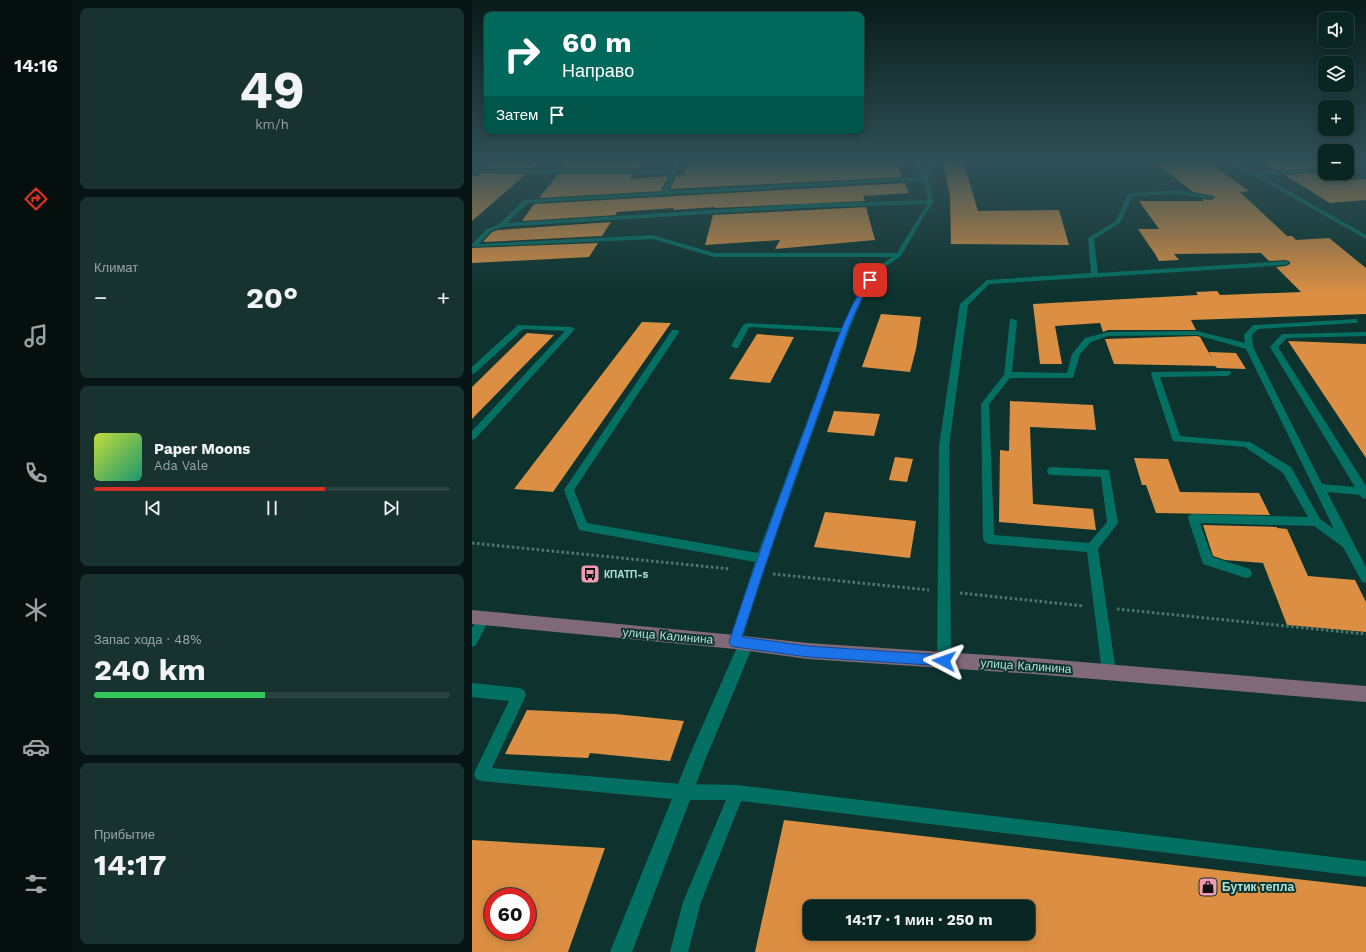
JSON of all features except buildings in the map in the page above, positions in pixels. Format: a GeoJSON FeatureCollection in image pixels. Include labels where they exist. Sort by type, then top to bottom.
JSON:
{"type":"FeatureCollection","features":[{"type":"Feature","properties":{"kind":"main road","name":"улица Калинина"},"geometry":{"type":"LineString","coordinates":[[478,617],[740,642],[808,651],[1034,666],[1366,694]]}},
{"type":"Feature","properties":{"kind":"street"},"geometry":{"type":"LineString","coordinates":[[622,952],[740,642]]}},
{"type":"Feature","properties":{"kind":"lane"},"geometry":{"type":"LineString","coordinates":[[501,225],[521,205]]}},
{"type":"Feature","properties":{"kind":"lane"},"geometry":{"type":"LineString","coordinates":[[852,205],[677,213],[501,225],[489,230],[474,246],[653,237],[714,255],[899,255]]}},
{"type":"Feature","properties":{"kind":"lane"},"geometry":{"type":"LineString","coordinates":[[740,642],[757,572],[845,330],[867,285],[878,270],[899,255],[929,205]]}},
{"type":"Feature","properties":{"kind":"lane"},"geometry":{"type":"LineString","coordinates":[[1094,275],[1091,238],[1118,222],[1125,205]]}},
{"type":"Feature","properties":{"kind":"lane"},"geometry":{"type":"LineString","coordinates":[[1311,205],[1365,236]]}},
{"type":"Feature","properties":{"kind":"lane"},"geometry":{"type":"LineString","coordinates":[[944,661],[944,446],[964,304],[987,282],[1286,263]]}},
{"type":"Feature","properties":{"kind":"lane"},"geometry":{"type":"LineString","coordinates":[[1013,321],[1008,375],[985,404],[989,539],[1092,548]]}},
{"type":"Feature","properties":{"kind":"lane"},"geometry":{"type":"LineString","coordinates":[[1354,321],[1256,327],[1248,335],[1249,347],[1347,544],[1366,578]]}},
{"type":"Feature","properties":{"kind":"lane"},"geometry":{"type":"LineString","coordinates":[[735,346],[747,325],[845,330]]}},
{"type":"Feature","properties":{"kind":"lane"},"geometry":{"type":"LineString","coordinates":[[472,371],[521,327],[571,330],[472,437]]}},
{"type":"Feature","properties":{"kind":"lane"},"geometry":{"type":"LineString","coordinates":[[675,332],[569,490],[583,527],[762,558]]}},
{"type":"Feature","properties":{"kind":"lane"},"geometry":{"type":"LineString","coordinates":[[1008,375],[1070,376],[1076,354],[1088,340],[1108,334],[1197,333],[1249,347]]}},
{"type":"Feature","properties":{"kind":"lane"},"geometry":{"type":"LineString","coordinates":[[1365,493],[1274,347],[1285,336],[1366,334]]}},
{"type":"Feature","properties":{"kind":"lane"},"geometry":{"type":"LineString","coordinates":[[1227,373],[1155,374],[1176,438],[1247,444],[1288,470],[1316,522],[1347,544]]}},
{"type":"Feature","properties":{"kind":"lane"},"geometry":{"type":"LineString","coordinates":[[1052,471],[1105,473],[1113,523],[1092,548],[1109,672]]}},
{"type":"Feature","properties":{"kind":"lane"},"geometry":{"type":"LineString","coordinates":[[1319,488],[1365,493]]}},
{"type":"Feature","properties":{"kind":"lane"},"geometry":{"type":"LineString","coordinates":[[1246,573],[1206,561],[1192,518],[1316,522]]}},
{"type":"Feature","properties":{"kind":"lane"},"geometry":{"type":"LineString","coordinates":[[472,642],[478,617]]}},
{"type":"Feature","properties":{"kind":"lane"},"geometry":{"type":"LineString","coordinates":[[472,690],[520,695],[481,774],[682,792],[737,793],[1366,869]]}},
{"type":"Feature","properties":{"kind":"lane"},"geometry":{"type":"LineString","coordinates":[[678,952],[692,902],[737,793]]}},
{"type":"Feature","properties":{"kind":"path"},"geometry":{"type":"LineString","coordinates":[[472,543],[1366,634]]}},
{"type":"Feature","properties":{"kind":"place","name":"КПАТП-5"},"geometry":{"type":"Point","coordinates":[590,574]}},
{"type":"Feature","properties":{"kind":"place","name":"Бутик тепла"},"geometry":{"type":"Point","coordinates":[1208,887]}},
{"type":"Feature","properties":{"kind":"route"},"geometry":{"type":"LineString","coordinates":[[870,280],[863,290],[845,330],[762,558],[735,642],[808,651],[944,661]]}}]}
